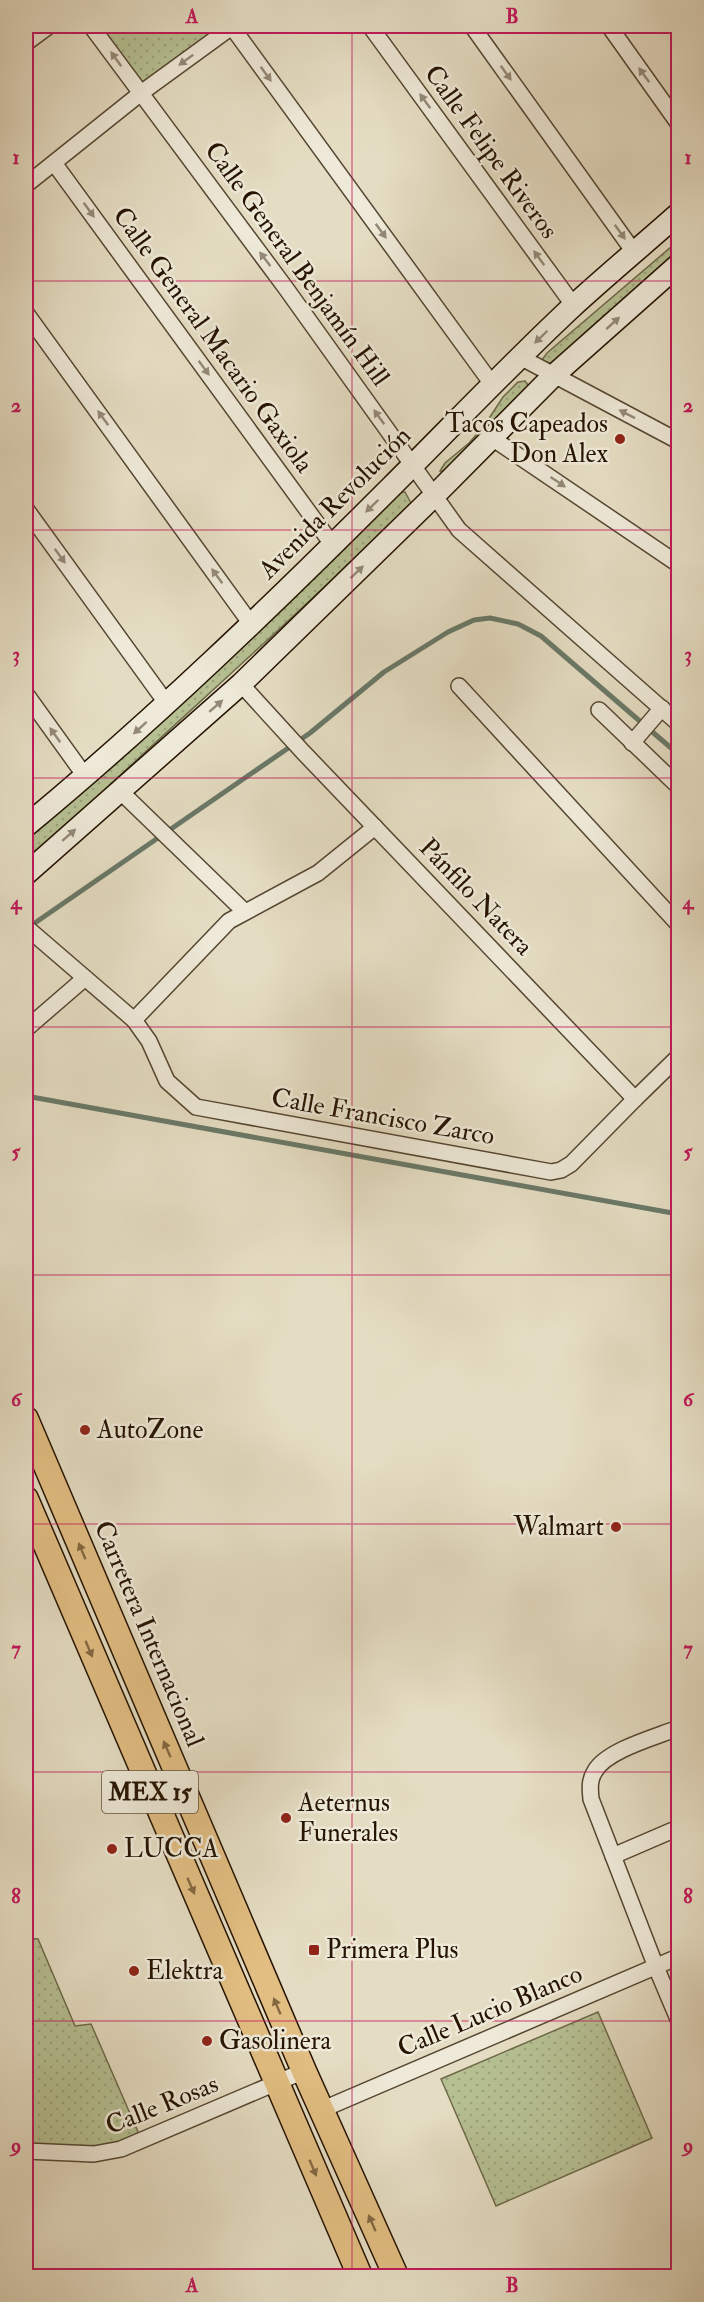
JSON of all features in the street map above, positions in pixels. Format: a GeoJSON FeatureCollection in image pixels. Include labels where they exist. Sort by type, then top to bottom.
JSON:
{"type":"FeatureCollection","features":[{"type":"Feature","properties":{"kind":"main road","name":"Carretera Internacional"},"geometry":{"type":"LineString","coordinates":[[26,1419],[304,2071],[396,2277]]}},
{"type":"Feature","properties":{"kind":"main road","name":"MEX 15"},"geometry":{"type":"LineString","coordinates":[[26,1499],[360,2277]]}},
{"type":"Feature","properties":{"kind":"main road"},"geometry":{"type":"LineString","coordinates":[[70,1605],[100,1593]]}},
{"type":"Feature","properties":{"kind":"main road"},"geometry":{"type":"LineString","coordinates":[[146,1783],[186,1792]]}},
{"type":"Feature","properties":{"kind":"street"},"geometry":{"type":"LineString","coordinates":[[26,43],[49,26]]}},
{"type":"Feature","properties":{"kind":"street","name":"Calle General Benjamín Hill"},"geometry":{"type":"LineString","coordinates":[[91,26],[285,286],[459,530],[678,723]]}},
{"type":"Feature","properties":{"kind":"street"},"geometry":{"type":"LineString","coordinates":[[26,185],[141,93],[232,26],[492,384]]}},
{"type":"Feature","properties":{"kind":"street","name":"Calle Felipe Riveros"},"geometry":{"type":"LineString","coordinates":[[370,26],[573,306]]}},
{"type":"Feature","properties":{"kind":"street"},"geometry":{"type":"LineString","coordinates":[[472,26],[634,252]]}},
{"type":"Feature","properties":{"kind":"street"},"geometry":{"type":"LineString","coordinates":[[609,26],[678,123]]}},
{"type":"Feature","properties":{"kind":"street","name":"Calle General Macario Gaxiola"},"geometry":{"type":"LineString","coordinates":[[54,163],[332,544]]}},
{"type":"Feature","properties":{"kind":"street","name":"Avenida Revolución"},"geometry":{"type":"LineString","coordinates":[[26,826],[167,704],[414,465],[492,384],[573,306],[678,214]]}},
{"type":"Feature","properties":{"kind":"street"},"geometry":{"type":"LineString","coordinates":[[26,874],[241,684],[553,376],[678,265]]}},
{"type":"Feature","properties":{"kind":"street"},"geometry":{"type":"LineString","coordinates":[[26,313],[251,624]]}},
{"type":"Feature","properties":{"kind":"street"},"geometry":{"type":"LineString","coordinates":[[520,357],[678,441]]}},
{"type":"Feature","properties":{"kind":"street"},"geometry":{"type":"LineString","coordinates":[[492,438],[678,564]]}},
{"type":"Feature","properties":{"kind":"street"},"geometry":{"type":"LineString","coordinates":[[26,509],[167,704]]}},
{"type":"Feature","properties":{"kind":"street","name":"Pánfilo Natera"},"geometry":{"type":"LineString","coordinates":[[241,684],[303,752],[635,1099]]}},
{"type":"Feature","properties":{"kind":"street"},"geometry":{"type":"LineString","coordinates":[[459,686],[678,924]]}},
{"type":"Feature","properties":{"kind":"street"},"geometry":{"type":"LineString","coordinates":[[26,694],[85,777]]}},
{"type":"Feature","properties":{"kind":"street"},"geometry":{"type":"LineString","coordinates":[[632,742],[662,708]]}},
{"type":"Feature","properties":{"kind":"street"},"geometry":{"type":"LineString","coordinates":[[599,711],[678,786]]}},
{"type":"Feature","properties":{"kind":"street"},"geometry":{"type":"LineString","coordinates":[[120,791],[244,911]]}},
{"type":"Feature","properties":{"kind":"street"},"geometry":{"type":"LineString","coordinates":[[26,927],[134,1020],[229,921],[318,873],[375,827]]}},
{"type":"Feature","properties":{"kind":"street"},"geometry":{"type":"LineString","coordinates":[[26,1029],[85,978]]}},
{"type":"Feature","properties":{"kind":"street","name":"Calle Francisco Zarco"},"geometry":{"type":"LineString","coordinates":[[134,1020],[149,1041],[167,1081],[196,1107],[550,1172],[561,1170],[571,1164],[635,1099]]}},
{"type":"Feature","properties":{"kind":"street"},"geometry":{"type":"LineString","coordinates":[[635,1099],[678,1057]]}},
{"type":"Feature","properties":{"kind":"street"},"geometry":{"type":"LineString","coordinates":[[678,1728],[602,1761],[594,1772],[590,1784],[591,1799],[678,2019]]}},
{"type":"Feature","properties":{"kind":"street"},"geometry":{"type":"LineString","coordinates":[[613,1856],[678,1828]]}},
{"type":"Feature","properties":{"kind":"street","name":"Calle Lucio Blanco"},"geometry":{"type":"LineString","coordinates":[[321,2110],[678,1957]]}},
{"type":"Feature","properties":{"kind":"street"},"geometry":{"type":"LineString","coordinates":[[277,2084],[304,2071]]}},
{"type":"Feature","properties":{"kind":"street","name":"Calle Rosas"},"geometry":{"type":"LineString","coordinates":[[26,2151],[107,2153],[122,2149],[277,2084]]}},
{"type":"Feature","properties":{"kind":"green space"},"geometry":{"type":"Polygon","coordinates":[[[97,26],[228,26],[141,90],[97,26]]]}},
{"type":"Feature","properties":{"kind":"green space"},"geometry":{"type":"Polygon","coordinates":[[[678,241],[678,261],[554,365],[542,360],[547,353],[678,241]]]}},
{"type":"Feature","properties":{"kind":"green space"},"geometry":{"type":"Polygon","coordinates":[[[525,381],[531,389],[449,473],[440,471],[445,463],[469,443],[484,426],[503,397],[518,382],[525,381]]]}},
{"type":"Feature","properties":{"kind":"green space"},"geometry":{"type":"Polygon","coordinates":[[[405,492],[411,503],[375,539],[114,781],[26,867],[26,834],[398,493],[405,492]]]}},
{"type":"Feature","properties":{"kind":"green space"},"geometry":{"type":"Polygon","coordinates":[[[26,1938],[38,1939],[75,2026],[91,2024],[142,2141],[121,2149],[26,2151],[26,1938]]]}},
{"type":"Feature","properties":{"kind":"green space"},"geometry":{"type":"Polygon","coordinates":[[[598,2012],[652,2138],[496,2206],[441,2079],[598,2012]]]}},
{"type":"Feature","properties":{"kind":"waterway"},"geometry":{"type":"LineString","coordinates":[[29,927],[310,733],[384,672],[448,632],[474,620],[490,618],[518,624],[541,636],[678,754]]}},
{"type":"Feature","properties":{"kind":"waterway"},"geometry":{"type":"LineString","coordinates":[[26,1096],[678,1214]]}},
{"type":"Feature","properties":{"kind":"place","name":"Tacos Capeados Don Alex"},"geometry":{"type":"Point","coordinates":[620,439]}},
{"type":"Feature","properties":{"kind":"place","name":"AutoZone"},"geometry":{"type":"Point","coordinates":[85,1430]}},
{"type":"Feature","properties":{"kind":"place","name":"Walmart"},"geometry":{"type":"Point","coordinates":[616,1527]}},
{"type":"Feature","properties":{"kind":"place","name":"Aeternus Funerales"},"geometry":{"type":"Point","coordinates":[286,1818]}},
{"type":"Feature","properties":{"kind":"place","name":"LUCCA"},"geometry":{"type":"Point","coordinates":[112,1849]}},
{"type":"Feature","properties":{"kind":"place","name":"Primera Plus"},"geometry":{"type":"Point","coordinates":[314,1950]}},
{"type":"Feature","properties":{"kind":"place","name":"Elektra"},"geometry":{"type":"Point","coordinates":[134,1971]}},
{"type":"Feature","properties":{"kind":"place","name":"Gasolinera"},"geometry":{"type":"Point","coordinates":[207,2041]}}]}
